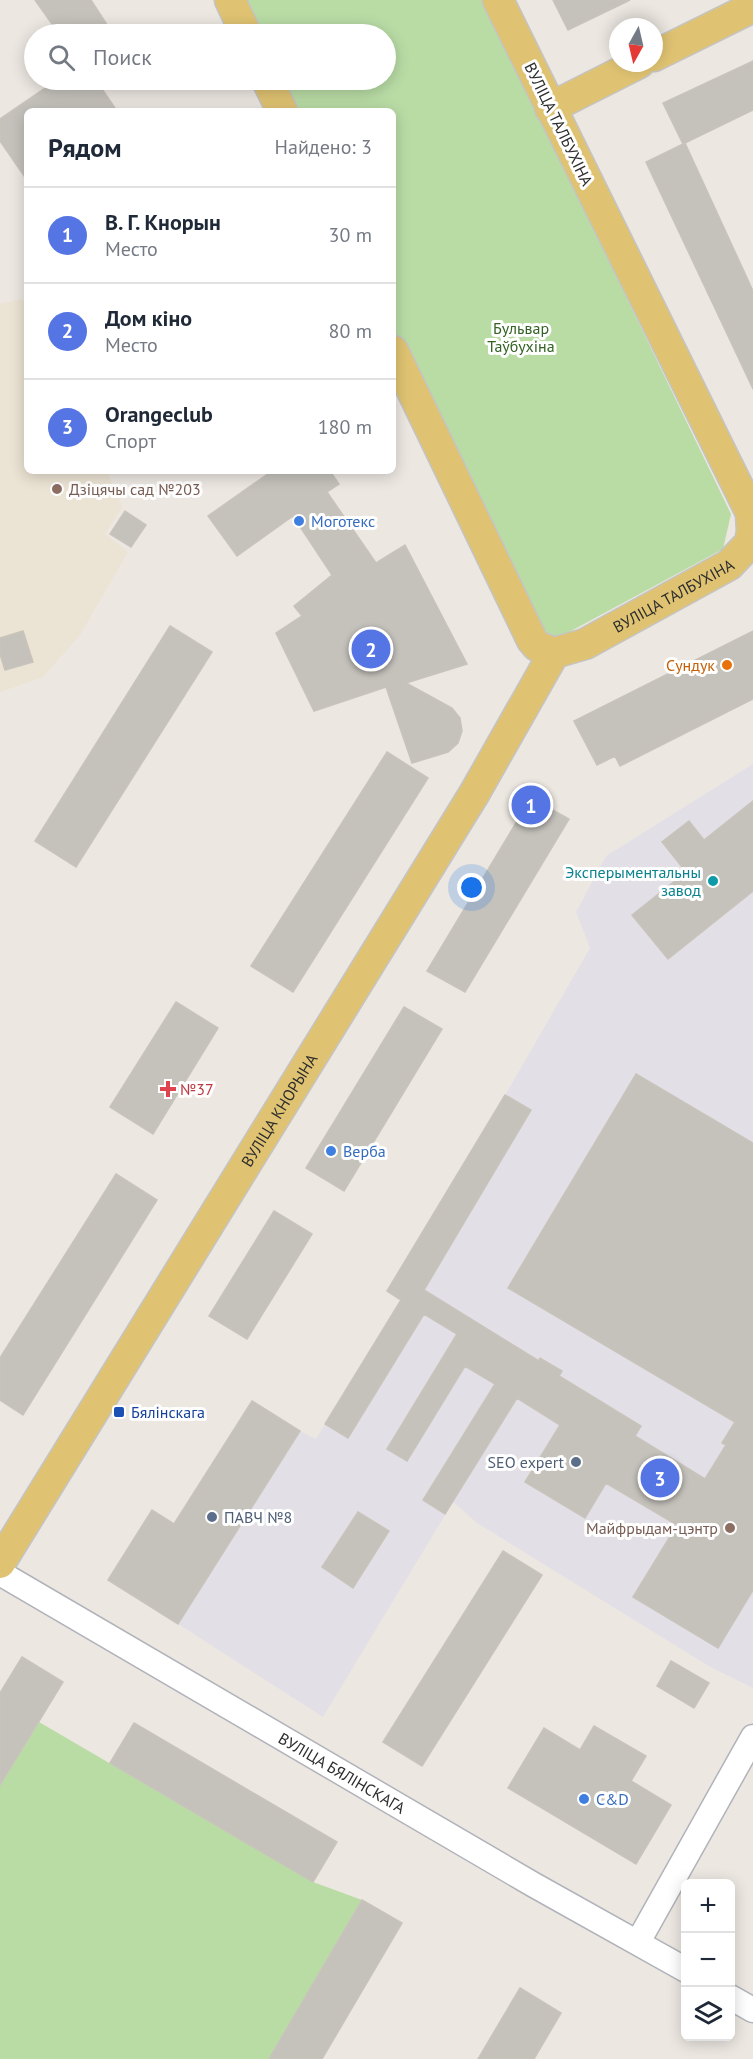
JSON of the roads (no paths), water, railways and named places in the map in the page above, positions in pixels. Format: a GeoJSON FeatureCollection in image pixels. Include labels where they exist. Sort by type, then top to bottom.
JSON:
{"type":"FeatureCollection","features":[{"type":"Feature","properties":{"kind":"main road"},"geometry":{"type":"LineString","coordinates":[[230,0],[241,24]]}},
{"type":"Feature","properties":{"kind":"main road","name":"ВУЛІЦА ТАЛБУХІНА"},"geometry":{"type":"LineString","coordinates":[[498,0],[747,504],[752,522],[750,543],[729,565],[585,644],[554,653]]}},
{"type":"Feature","properties":{"kind":"main road"},"geometry":{"type":"LineString","coordinates":[[663,52],[753,7]]}},
{"type":"Feature","properties":{"kind":"main road"},"geometry":{"type":"LineString","coordinates":[[550,108],[621,72]]}},
{"type":"Feature","properties":{"kind":"main road"},"geometry":{"type":"LineString","coordinates":[[272,90],[281,108]]}},
{"type":"Feature","properties":{"kind":"main road"},"geometry":{"type":"LineString","coordinates":[[396,357],[532,640],[537,646],[554,653]]}},
{"type":"Feature","properties":{"kind":"main road","name":"ВУЛІЦА КНОРЫНА"},"geometry":{"type":"LineString","coordinates":[[0,1563],[474,794],[554,653]]}},
{"type":"Feature","properties":{"kind":"street","name":"ВУЛІЦА БЯЛІНСКАГА"},"geometry":{"type":"LineString","coordinates":[[0,1573],[534,1885],[681,1967]]}},
{"type":"Feature","properties":{"kind":"street"},"geometry":{"type":"LineString","coordinates":[[638,1942],[753,1737]]}},
{"type":"Feature","properties":{"kind":"street"},"geometry":{"type":"LineString","coordinates":[[735,2000],[753,2010]]}},
{"type":"Feature","properties":{"kind":"place","name":"Дзіцячы сад №203"},"geometry":{"type":"Point","coordinates":[57,489]}},
{"type":"Feature","properties":{"kind":"place","name":"Моготекс"},"geometry":{"type":"Point","coordinates":[299,521]}},
{"type":"Feature","properties":{"kind":"place","name":"Дом кіно"},"geometry":{"type":"Point","coordinates":[371,649]}},
{"type":"Feature","properties":{"kind":"place","name":"Сундук"},"geometry":{"type":"Point","coordinates":[727,665]}},
{"type":"Feature","properties":{"kind":"place","name":"В. Г. Кнорын"},"geometry":{"type":"Point","coordinates":[531,805]}},
{"type":"Feature","properties":{"kind":"place","name":"Эксперыментальны завод"},"geometry":{"type":"Point","coordinates":[713,881]}},
{"type":"Feature","properties":{"kind":"place","name":"№37"},"geometry":{"type":"Point","coordinates":[168,1089]}},
{"type":"Feature","properties":{"kind":"place","name":"Верба"},"geometry":{"type":"Point","coordinates":[331,1151]}},
{"type":"Feature","properties":{"kind":"place","name":"Бялінскага"},"geometry":{"type":"Point","coordinates":[119,1412]}},
{"type":"Feature","properties":{"kind":"place","name":"SEO expert"},"geometry":{"type":"Point","coordinates":[576,1462]}},
{"type":"Feature","properties":{"kind":"place","name":"Orangeclub"},"geometry":{"type":"Point","coordinates":[660,1478]}},
{"type":"Feature","properties":{"kind":"place","name":"ПАВЧ №8"},"geometry":{"type":"Point","coordinates":[212,1517]}},
{"type":"Feature","properties":{"kind":"place","name":"Майфрыдам-цэнтр"},"geometry":{"type":"Point","coordinates":[730,1528]}},
{"type":"Feature","properties":{"kind":"place","name":"C&D"},"geometry":{"type":"Point","coordinates":[584,1799]}},
{"type":"Feature","properties":{"kind":"park label","name":"Бульвар Таўбухіна"},"geometry":{"type":"Point","coordinates":[521,337]}}]}
